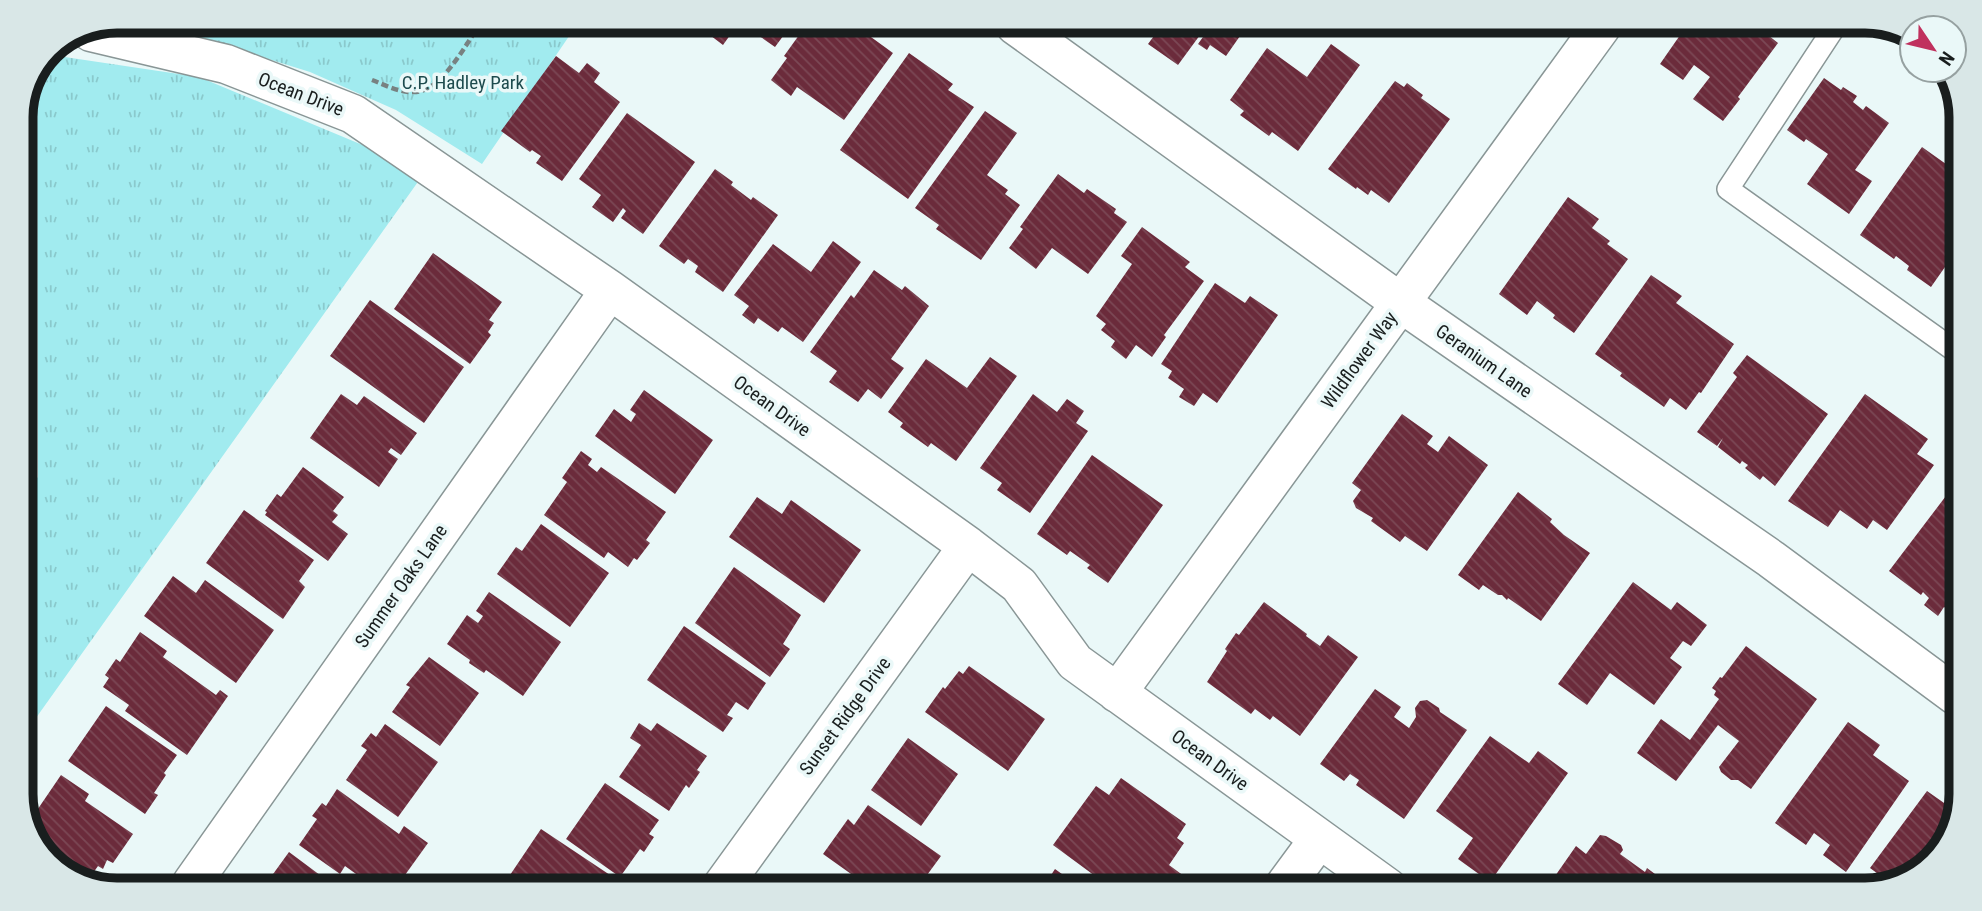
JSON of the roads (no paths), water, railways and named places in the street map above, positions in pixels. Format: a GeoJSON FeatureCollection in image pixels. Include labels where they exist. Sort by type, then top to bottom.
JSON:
{"type":"FeatureCollection","features":[{"type":"Feature","properties":{"kind":"street","name":"Geranium Lane"},"geometry":{"type":"LineString","coordinates":[[1026,33],[1401,303],[1771,559],[1949,691]]}},
{"type":"Feature","properties":{"kind":"street","name":"Wildflower Way"},"geometry":{"type":"LineString","coordinates":[[1117,693],[1597,33]]}},
{"type":"Feature","properties":{"kind":"street","name":"Ocean Drive"},"geometry":{"type":"LineString","coordinates":[[103,35],[226,64],[353,114],[610,290],[968,546],[1019,585],[1075,662],[1374,878]]}},
{"type":"Feature","properties":{"kind":"street","name":"Summer Oaks Lane"},"geometry":{"type":"LineString","coordinates":[[196,878],[610,290]]}},
{"type":"Feature","properties":{"kind":"street","name":"Sunset Ridge Drive"},"geometry":{"type":"LineString","coordinates":[[728,878],[968,546]]}},
{"type":"Feature","properties":{"kind":"street"},"geometry":{"type":"LineString","coordinates":[[1290,878],[1319,839]]}},
{"type":"Feature","properties":{"kind":"lane"},"geometry":{"type":"LineString","coordinates":[[1831,33],[1728,189],[1949,347]]}},
{"type":"Feature","properties":{"kind":"park label","name":"C.P. Hadley Park"},"geometry":{"type":"Point","coordinates":[463,82]}}]}
